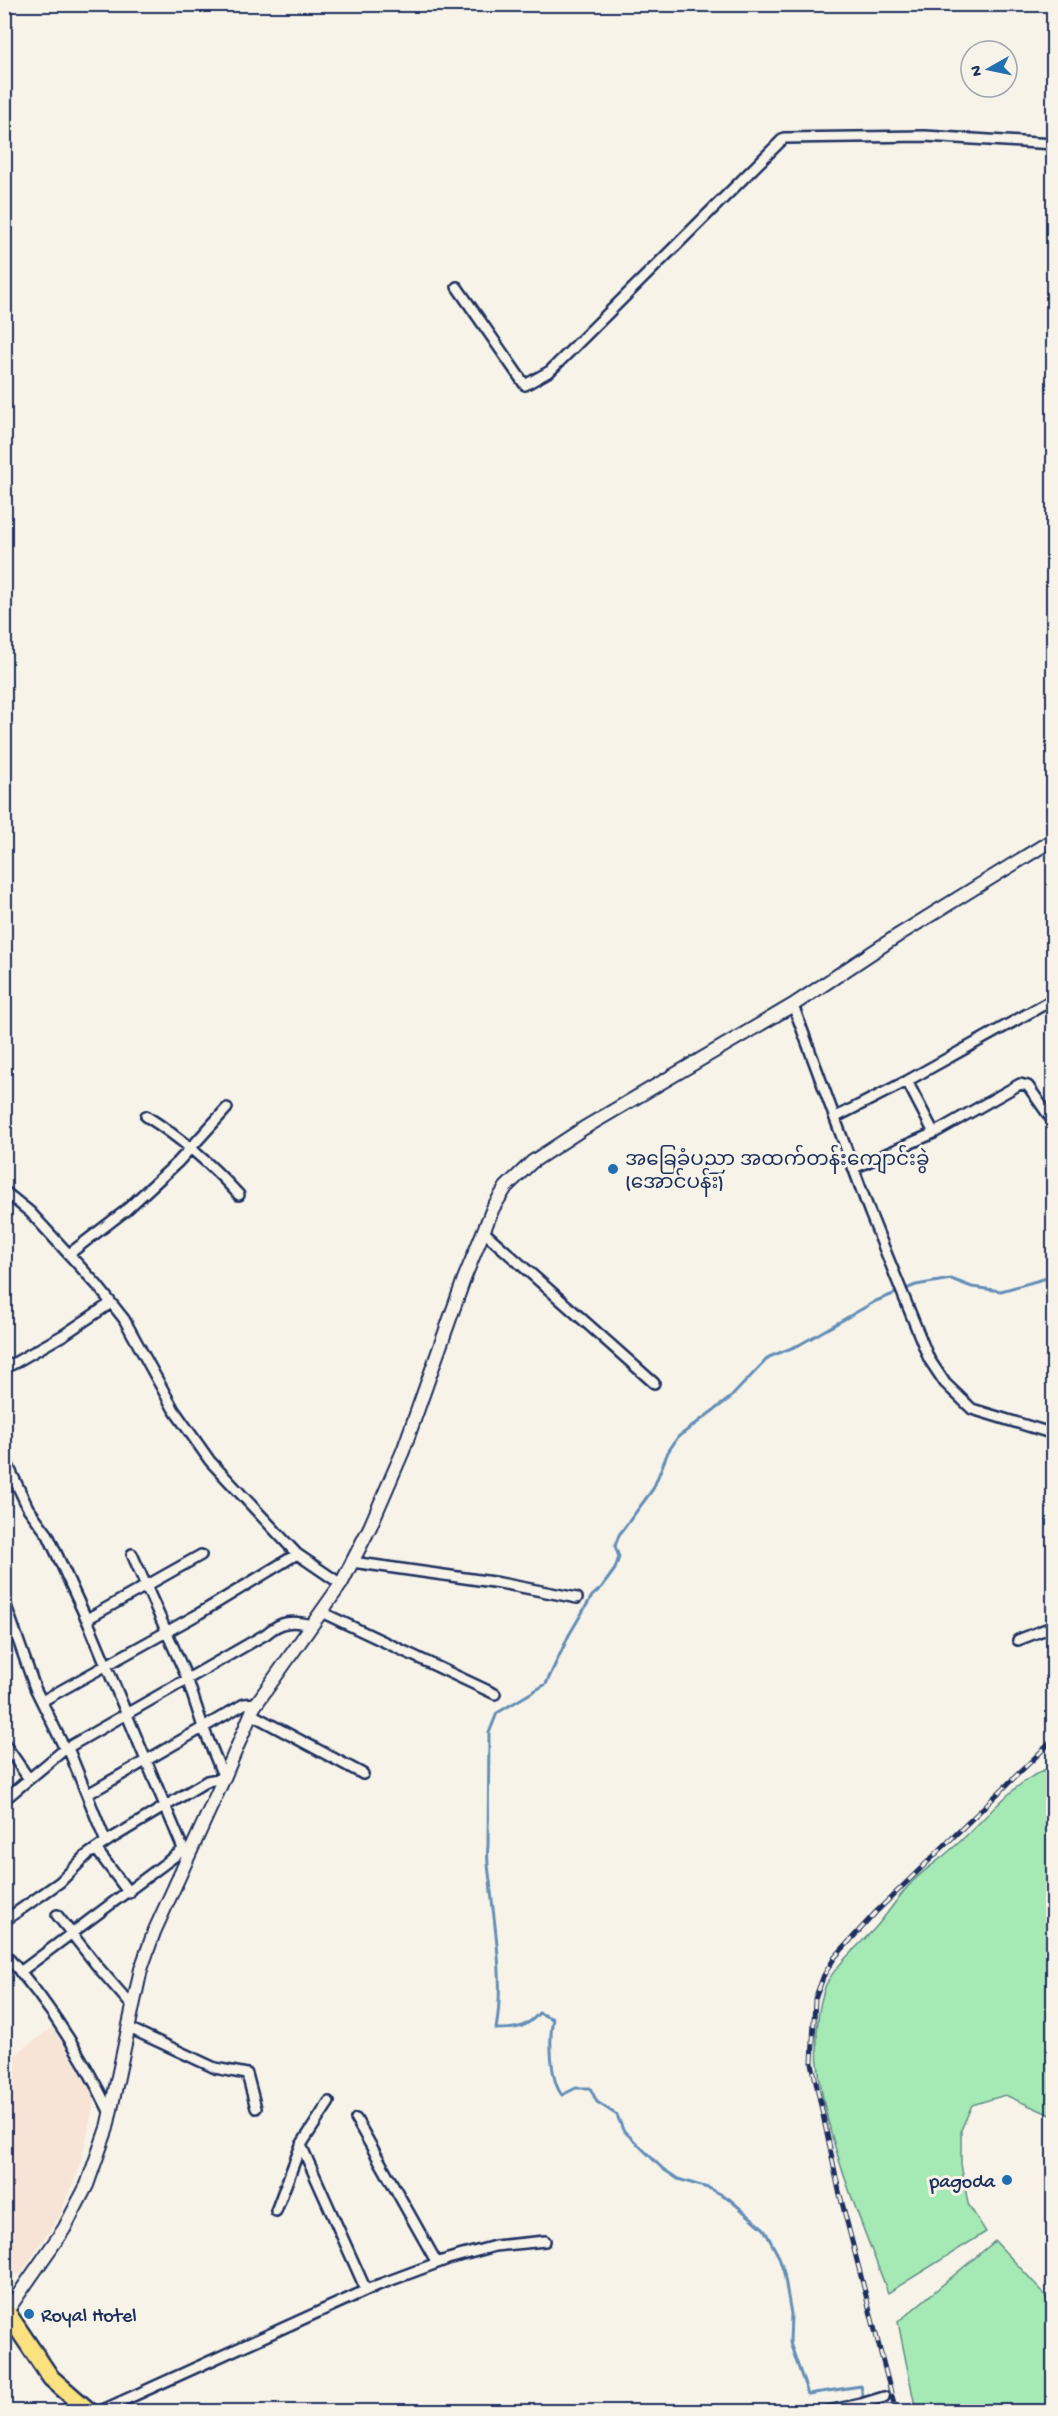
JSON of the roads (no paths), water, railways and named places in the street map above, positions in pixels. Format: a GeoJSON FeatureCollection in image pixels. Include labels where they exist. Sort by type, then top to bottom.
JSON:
{"type":"FeatureCollection","features":[{"type":"Feature","properties":{"kind":"highway"},"geometry":{"type":"LineString","coordinates":[[6,2309],[70,2406],[90,2412]]}},
{"type":"Feature","properties":{"kind":"main road"},"geometry":{"type":"LineString","coordinates":[[6,2309],[64,2229],[87,2185],[110,2113],[141,1969],[185,1854],[224,1778],[253,1708],[341,1584],[370,1527],[402,1451],[483,1231],[506,1187],[532,1162],[584,1128],[793,1005],[900,934],[1053,839]]}},
{"type":"Feature","properties":{"kind":"street"},"geometry":{"type":"LineString","coordinates":[[458,287],[525,385],[550,370],[784,138],[925,136],[1053,144]]}},
{"type":"Feature","properties":{"kind":"street"},"geometry":{"type":"LineString","coordinates":[[836,1117],[907,1081],[1053,999]]}},
{"type":"Feature","properties":{"kind":"street"},"geometry":{"type":"LineString","coordinates":[[793,1005],[928,1359],[945,1383],[972,1409],[1053,1434]]}},
{"type":"Feature","properties":{"kind":"street"},"geometry":{"type":"LineString","coordinates":[[907,1081],[934,1133]]}},
{"type":"Feature","properties":{"kind":"street"},"geometry":{"type":"LineString","coordinates":[[854,1168],[934,1133],[1020,1084],[1029,1086],[1053,1123]]}},
{"type":"Feature","properties":{"kind":"street"},"geometry":{"type":"LineString","coordinates":[[69,1254],[125,1210],[191,1148],[227,1108]]}},
{"type":"Feature","properties":{"kind":"street"},"geometry":{"type":"LineString","coordinates":[[146,1116],[191,1148],[239,1195]]}},
{"type":"Feature","properties":{"kind":"street"},"geometry":{"type":"LineString","coordinates":[[4,1191],[30,1212],[124,1319],[174,1410],[210,1461],[297,1554],[341,1584]]}},
{"type":"Feature","properties":{"kind":"street"},"geometry":{"type":"LineString","coordinates":[[483,1231],[654,1383]]}},
{"type":"Feature","properties":{"kind":"street"},"geometry":{"type":"LineString","coordinates":[[4,1369],[65,1334],[111,1303]]}},
{"type":"Feature","properties":{"kind":"street"},"geometry":{"type":"LineString","coordinates":[[4,1457],[28,1508],[48,1535],[87,1619],[128,1712],[185,1854],[20,1972]]}},
{"type":"Feature","properties":{"kind":"street"},"geometry":{"type":"LineString","coordinates":[[4,1922],[60,1882],[106,1842],[207,1781],[224,1778],[203,1727],[187,1678],[132,1554]]}},
{"type":"Feature","properties":{"kind":"street"},"geometry":{"type":"LineString","coordinates":[[42,1701],[168,1632],[297,1554]]}},
{"type":"Feature","properties":{"kind":"street"},"geometry":{"type":"LineString","coordinates":[[87,1619],[201,1555]]}},
{"type":"Feature","properties":{"kind":"street"},"geometry":{"type":"LineString","coordinates":[[352,1562],[500,1583],[577,1598]]}},
{"type":"Feature","properties":{"kind":"street"},"geometry":{"type":"LineString","coordinates":[[5,1601],[24,1659],[88,1794],[106,1842]]}},
{"type":"Feature","properties":{"kind":"street"},"geometry":{"type":"LineString","coordinates":[[321,1612],[495,1694]]}},
{"type":"Feature","properties":{"kind":"street"},"geometry":{"type":"LineString","coordinates":[[4,1800],[67,1749],[266,1634],[277,1625],[289,1621],[311,1625]]}},
{"type":"Feature","properties":{"kind":"street"},"geometry":{"type":"LineString","coordinates":[[1018,1640],[1053,1626]]}},
{"type":"Feature","properties":{"kind":"street"},"geometry":{"type":"LineString","coordinates":[[88,1794],[244,1704],[363,1774]]}},
{"type":"Feature","properties":{"kind":"street"},"geometry":{"type":"LineString","coordinates":[[4,1743],[29,1779]]}},
{"type":"Feature","properties":{"kind":"street"},"geometry":{"type":"LineString","coordinates":[[96,1849],[129,1893]]}},
{"type":"Feature","properties":{"kind":"street"},"geometry":{"type":"LineString","coordinates":[[57,1915],[133,2007]]}},
{"type":"Feature","properties":{"kind":"street"},"geometry":{"type":"LineString","coordinates":[[4,1953],[48,2008],[83,2061],[110,2113]]}},
{"type":"Feature","properties":{"kind":"street"},"geometry":{"type":"LineString","coordinates":[[129,2028],[215,2068],[247,2074],[256,2108]]}},
{"type":"Feature","properties":{"kind":"street"},"geometry":{"type":"LineString","coordinates":[[276,2211],[301,2145],[329,2102]]}},
{"type":"Feature","properties":{"kind":"street"},"geometry":{"type":"LineString","coordinates":[[356,2119],[437,2263]]}},
{"type":"Feature","properties":{"kind":"street"},"geometry":{"type":"LineString","coordinates":[[301,2145],[366,2290]]}},
{"type":"Feature","properties":{"kind":"street"},"geometry":{"type":"LineString","coordinates":[[99,2412],[366,2290],[437,2263],[495,2246],[545,2241]]}},
{"type":"Feature","properties":{"kind":"street"},"geometry":{"type":"LineString","coordinates":[[822,2412],[884,2397]]}},
{"type":"Feature","properties":{"kind":"waterway"},"geometry":{"type":"LineString","coordinates":[[866,2412],[861,2386],[808,2394],[790,2343],[791,2314],[784,2273],[779,2257],[764,2229],[728,2198],[711,2189],[678,2179],[663,2169],[623,2130],[617,2115],[597,2102],[590,2088],[576,2088],[562,2095],[553,2070],[551,2036],[553,2019],[539,2013],[530,2022],[520,2027],[496,2029],[499,1978],[487,1858],[489,1733],[497,1713],[546,1684],[569,1635],[592,1596],[615,1569],[619,1557],[615,1546],[619,1535],[653,1489],[668,1452],[678,1437],[730,1398],[769,1357],[799,1345],[876,1301],[916,1285],[951,1279],[972,1287],[1001,1291],[1054,1276]]}},
{"type":"Feature","properties":{"kind":"railway"},"geometry":{"type":"LineString","coordinates":[[896,2412],[839,2191],[812,2063],[815,1999],[824,1975],[835,1957],[876,1912],[1054,1739]]}},
{"type":"Feature","properties":{"kind":"place","name":"အခြေခံပညာ အထက်တန်းကျောင်းခွဲ (အောင်ပန်း)"},"geometry":{"type":"Point","coordinates":[613,1169]}},
{"type":"Feature","properties":{"kind":"place","name":"pagoda"},"geometry":{"type":"Point","coordinates":[1007,2180]}},
{"type":"Feature","properties":{"kind":"place","name":"Royal Hotel"},"geometry":{"type":"Point","coordinates":[29,2314]}}]}
